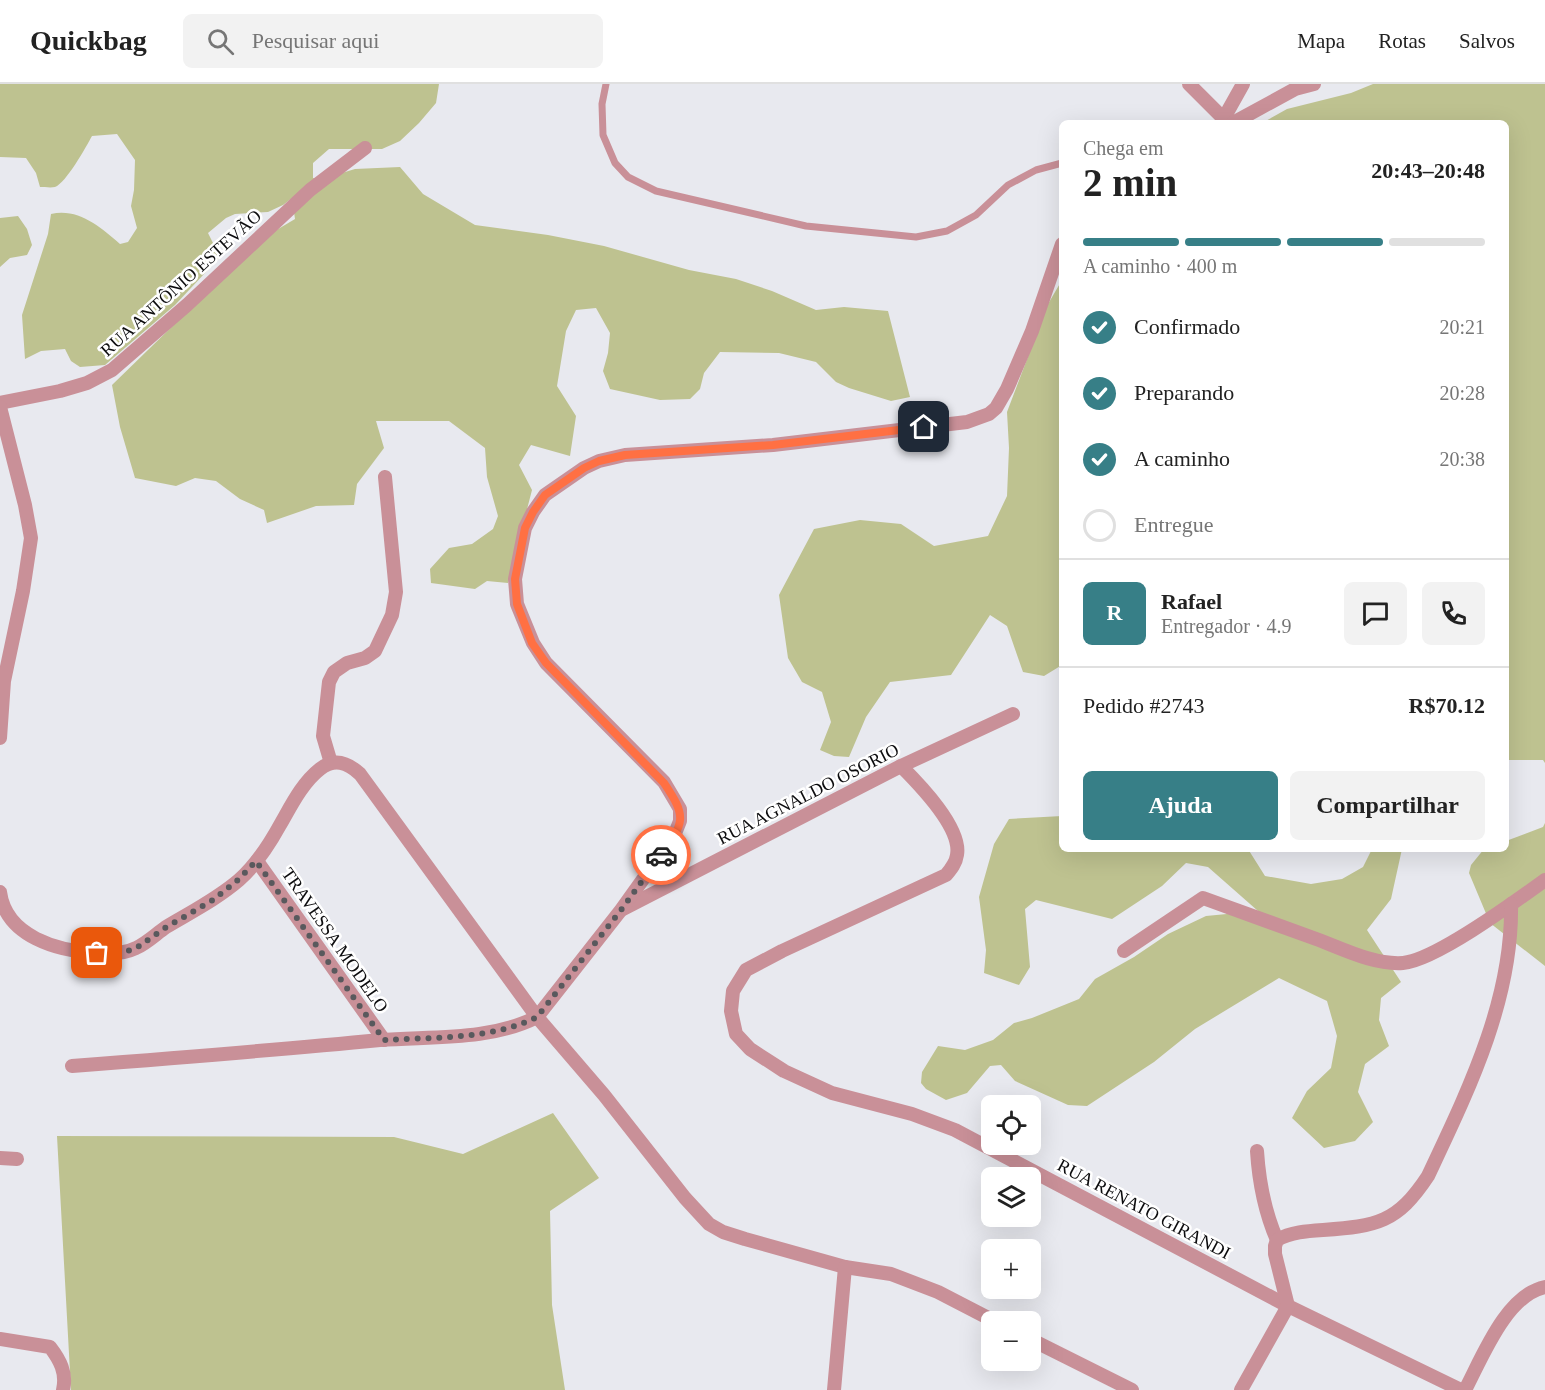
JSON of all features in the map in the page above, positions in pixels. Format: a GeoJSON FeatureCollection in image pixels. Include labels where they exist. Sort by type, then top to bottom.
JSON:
{"type":"FeatureCollection","features":[{"type":"Feature","properties":{"kind":"street"},"geometry":{"type":"LineString","coordinates":[[1189,84],[1227,120]]}},
{"type":"Feature","properties":{"kind":"street"},"geometry":{"type":"LineString","coordinates":[[1228,120],[1244,84]]}},
{"type":"Feature","properties":{"kind":"street"},"geometry":{"type":"LineString","coordinates":[[1230,120],[1295,89],[1314,84]]}},
{"type":"Feature","properties":{"kind":"street","name":"RUA ANTÔNIO ESTEVÃO"},"geometry":{"type":"LineString","coordinates":[[0,405],[60,392],[87,383],[112,370],[187,305],[310,190],[365,148]]}},
{"type":"Feature","properties":{"kind":"street"},"geometry":{"type":"LineString","coordinates":[[72,1066],[470,1035],[523,1024],[537,1017],[621,910],[674,836],[680,821],[680,809],[664,783],[546,663],[532,643],[517,604],[515,579],[525,528],[533,512],[545,495],[584,468],[599,461],[625,455],[773,445],[968,422],[989,414],[996,408],[1007,389],[1059,252]]}},
{"type":"Feature","properties":{"kind":"street"},"geometry":{"type":"LineString","coordinates":[[0,405],[31,538],[23,591],[4,681],[0,738]]}},
{"type":"Feature","properties":{"kind":"street"},"geometry":{"type":"LineString","coordinates":[[331,763],[323,736],[329,682],[334,672],[347,663],[365,658],[375,651],[384,634],[394,604],[396,592],[386,477]]}},
{"type":"Feature","properties":{"kind":"street","name":"RUA AGNALDO OSORIO"},"geometry":{"type":"LineString","coordinates":[[621,910],[901,766],[1013,714]]}},
{"type":"Feature","properties":{"kind":"street"},"geometry":{"type":"LineString","coordinates":[[0,892],[1,903],[10,919],[25,932],[54,947],[80,952],[114,954],[135,949],[165,928],[213,900],[239,879],[256,861],[298,794],[319,770],[331,763],[341,762],[351,765],[360,774],[537,1017],[604,1095],[685,1198],[709,1224],[723,1232],[745,1239],[845,1267],[891,1274],[938,1292],[981,1314]]}},
{"type":"Feature","properties":{"kind":"street","name":"RUA RENATO GIRANDI"},"geometry":{"type":"LineString","coordinates":[[901,766],[917,782],[940,812],[956,840],[958,854],[954,866],[946,875],[746,970],[733,991],[731,1011],[736,1035],[750,1049],[784,1071],[832,1093],[912,1114],[956,1130],[1288,1306],[1463,1390]]}},
{"type":"Feature","properties":{"kind":"street","name":"TRAVESSA MODELO"},"geometry":{"type":"LineString","coordinates":[[256,861],[384,1040]]}},
{"type":"Feature","properties":{"kind":"street"},"geometry":{"type":"LineString","coordinates":[[1124,951],[1203,898],[1383,962],[1405,963],[1453,941],[1545,880]]}},
{"type":"Feature","properties":{"kind":"street"},"geometry":{"type":"LineString","coordinates":[[1277,1240],[1303,1232],[1356,1228],[1381,1222],[1397,1214],[1415,1196],[1428,1176],[1486,1043],[1504,981],[1512,935],[1511,904]]}},
{"type":"Feature","properties":{"kind":"street"},"geometry":{"type":"LineString","coordinates":[[1241,1390],[1288,1306],[1275,1254],[1277,1240],[1266,1215],[1259,1178],[1257,1150]]}},
{"type":"Feature","properties":{"kind":"street"},"geometry":{"type":"LineString","coordinates":[[0,1158],[17,1159]]}},
{"type":"Feature","properties":{"kind":"street"},"geometry":{"type":"LineString","coordinates":[[834,1390],[845,1267]]}},
{"type":"Feature","properties":{"kind":"street"},"geometry":{"type":"LineString","coordinates":[[1463,1390],[1506,1316],[1524,1295],[1545,1287]]}},
{"type":"Feature","properties":{"kind":"street"},"geometry":{"type":"LineString","coordinates":[[0,1340],[50,1347],[61,1361],[65,1383],[63,1390]]}},
{"type":"Feature","properties":{"kind":"street"},"geometry":{"type":"LineString","coordinates":[[1041,1344],[1132,1390]]}},
{"type":"Feature","properties":{"kind":"lane"},"geometry":{"type":"LineString","coordinates":[[606,84],[602,104],[603,135],[615,163],[628,177],[656,191],[806,226],[916,237],[947,231],[976,215],[1008,185],[1036,170],[1059,164]]}},
{"type":"Feature","properties":{"kind":"green space"},"geometry":{"type":"Polygon","coordinates":[[[0,84],[439,84],[436,103],[400,141],[382,149],[329,149],[313,163],[313,178],[322,179],[355,169],[400,167],[423,194],[475,225],[548,235],[604,246],[689,270],[736,279],[772,291],[816,310],[844,307],[888,311],[910,397],[891,401],[849,388],[836,382],[816,362],[779,353],[720,352],[704,373],[700,389],[690,399],[660,400],[610,389],[603,371],[610,333],[596,308],[576,310],[566,331],[557,386],[576,416],[570,456],[531,445],[519,465],[532,490],[508,583],[487,581],[475,589],[431,583],[430,569],[449,548],[472,544],[493,529],[498,516],[487,477],[485,448],[449,421],[376,421],[384,448],[357,484],[354,505],[316,506],[267,523],[264,510],[240,499],[216,481],[195,478],[176,486],[135,478],[120,427],[112,385],[263,238],[295,219],[292,198],[268,212],[235,214],[226,218],[208,233],[220,257],[175,305],[105,365],[80,367],[71,361],[65,349],[41,351],[25,359],[22,315],[48,234],[51,214],[80,216],[97,225],[120,244],[128,242],[137,228],[131,206],[135,160],[117,134],[92,136],[60,184],[55,187],[40,187],[36,173],[26,158],[0,157],[0,84]]]}},
{"type":"Feature","properties":{"kind":"green space"},"geometry":{"type":"Polygon","coordinates":[[[1373,84],[1545,84],[1545,763],[1543,760],[1509,760],[1509,120],[1267,120],[1287,109],[1351,93],[1373,84]]]}},
{"type":"Feature","properties":{"kind":"green space"},"geometry":{"type":"Polygon","coordinates":[[[18,216],[27,229],[32,245],[27,255],[10,258],[0,267],[0,218],[18,216]]]}},
{"type":"Feature","properties":{"kind":"green space"},"geometry":{"type":"Polygon","coordinates":[[[1059,285],[1059,667],[1044,676],[1023,672],[1007,626],[990,615],[951,675],[890,682],[866,717],[849,757],[834,756],[820,750],[831,722],[822,692],[802,682],[788,658],[779,595],[814,529],[860,520],[901,524],[934,546],[988,536],[1007,496],[1009,448],[1007,412],[1048,304],[1059,285]]]}},
{"type":"Feature","properties":{"kind":"green space"},"geometry":{"type":"Polygon","coordinates":[[[1059,816],[1059,852],[1250,852],[1265,876],[1311,884],[1342,879],[1363,867],[1370,852],[1401,852],[1391,899],[1367,930],[1401,982],[1381,998],[1379,1020],[1389,1046],[1365,1064],[1358,1092],[1373,1122],[1355,1141],[1324,1148],[1292,1118],[1307,1091],[1331,1068],[1337,1036],[1327,1001],[1279,978],[1195,1029],[1154,1062],[1087,1106],[1068,1105],[1015,1081],[1001,1065],[990,1066],[967,1093],[946,1100],[926,1089],[921,1083],[922,1072],[938,1046],[965,1050],[993,1040],[1014,1023],[1079,999],[1095,979],[1168,934],[1206,916],[1258,911],[1208,867],[1186,863],[1162,886],[1112,919],[1036,900],[1025,909],[1030,967],[1019,985],[984,973],[986,950],[979,897],[994,844],[1009,819],[1059,816]]]}},
{"type":"Feature","properties":{"kind":"green space"},"geometry":{"type":"Polygon","coordinates":[[[1545,823],[1545,966],[1490,923],[1469,873],[1471,865],[1482,852],[1509,852],[1509,840],[1543,827],[1545,823]]]}},
{"type":"Feature","properties":{"kind":"green space"},"geometry":{"type":"Polygon","coordinates":[[[553,1113],[599,1178],[550,1211],[552,1305],[565,1390],[71,1390],[57,1136],[394,1137],[463,1154],[553,1113]]]}},
{"type":"Feature","properties":{"kind":"way so far"},"geometry":{"type":"LineString","coordinates":[[97,953],[114,954],[135,949],[165,928],[213,900],[239,879],[256,861],[384,1040],[470,1035],[523,1024],[537,1017],[661,855]]}},
{"type":"Feature","properties":{"kind":"route"},"geometry":{"type":"LineString","coordinates":[[661,855],[674,836],[680,821],[678,803],[664,783],[546,663],[532,643],[517,604],[515,579],[525,528],[533,512],[545,495],[584,468],[599,461],[625,455],[773,445],[924,427]]}}]}
